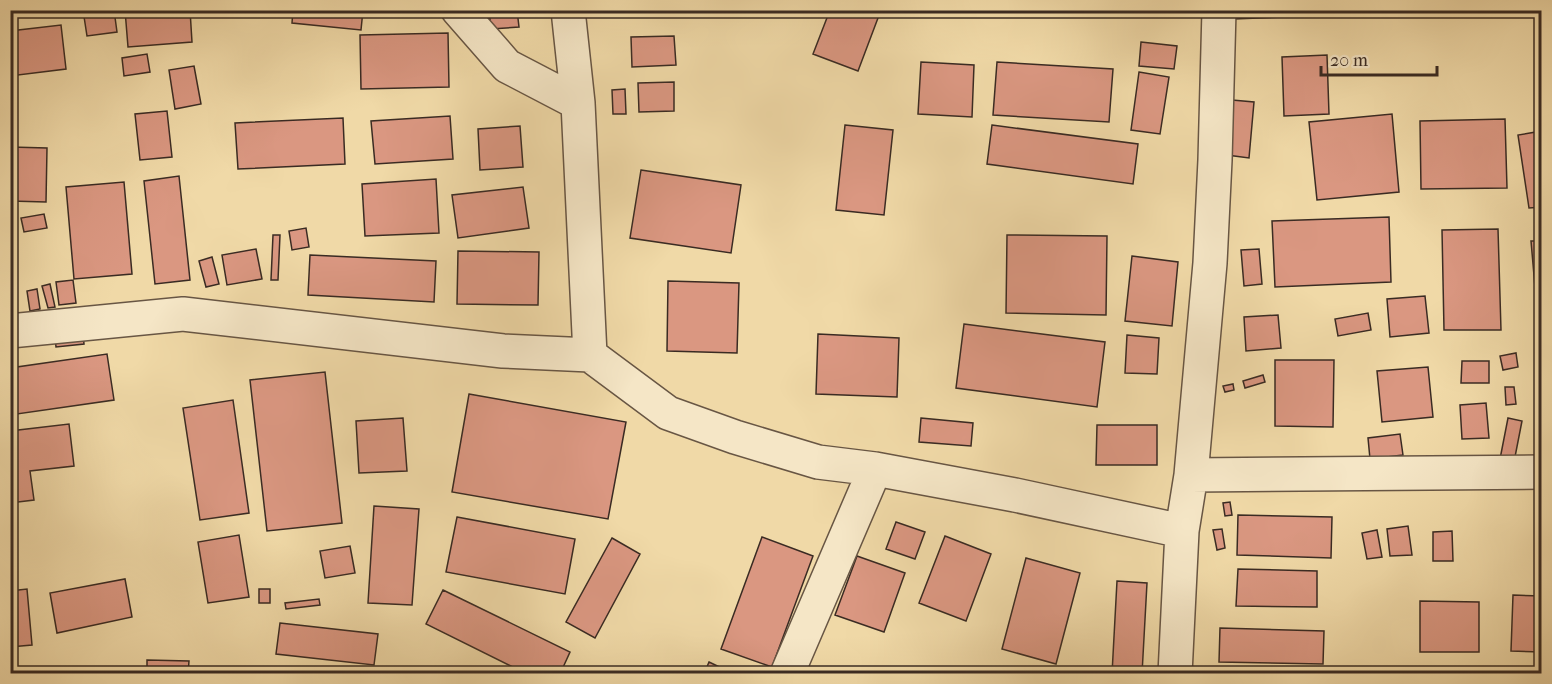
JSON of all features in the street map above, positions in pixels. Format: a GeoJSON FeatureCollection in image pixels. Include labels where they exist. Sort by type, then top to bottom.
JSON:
{"type":"FeatureCollection","features":[{"type":"Feature","properties":{"kind":"street"},"geometry":{"type":"LineString","coordinates":[[458,10],[507,66],[578,103]]}},
{"type":"Feature","properties":{"kind":"street"},"geometry":{"type":"LineString","coordinates":[[568,10],[578,103],[590,355]]}},
{"type":"Feature","properties":{"kind":"street"},"geometry":{"type":"LineString","coordinates":[[1175,674],[1182,531],[1191,475],[1210,251],[1219,10]]}},
{"type":"Feature","properties":{"kind":"street"},"geometry":{"type":"LineString","coordinates":[[10,331],[183,314],[503,351],[590,355],[668,413],[735,437],[818,462],[875,469],[1015,495],[1182,531]]}},
{"type":"Feature","properties":{"kind":"street"},"geometry":{"type":"LineString","coordinates":[[787,674],[875,469]]}},
{"type":"Feature","properties":{"kind":"street"},"geometry":{"type":"LineString","coordinates":[[1191,475],[1542,472]]}},
{"type":"Feature","properties":{"kind":"building"},"geometry":{"type":"Polygon","coordinates":[[[16,10],[63,10],[62,15],[16,10]]]}},
{"type":"Feature","properties":{"kind":"building"},"geometry":{"type":"Polygon","coordinates":[[[83,10],[114,10],[117,32],[87,36],[83,10]]]}},
{"type":"Feature","properties":{"kind":"building"},"geometry":{"type":"Polygon","coordinates":[[[125,10],[190,10],[192,42],[128,47],[125,10]]]}},
{"type":"Feature","properties":{"kind":"building"},"geometry":{"type":"Polygon","coordinates":[[[293,10],[363,10],[361,30],[292,23],[293,10]]]}},
{"type":"Feature","properties":{"kind":"building"},"geometry":{"type":"Polygon","coordinates":[[[517,10],[519,27],[491,29],[489,11],[517,10]]]}},
{"type":"Feature","properties":{"kind":"building"},"geometry":{"type":"Polygon","coordinates":[[[830,10],[881,10],[858,71],[813,54],[830,10]]]}},
{"type":"Feature","properties":{"kind":"building"},"geometry":{"type":"Polygon","coordinates":[[[1233,10],[1283,10],[1284,17],[1234,19],[1233,10]]]}},
{"type":"Feature","properties":{"kind":"building"},"geometry":{"type":"Polygon","coordinates":[[[61,25],[66,69],[10,76],[10,31],[61,25]]]}},
{"type":"Feature","properties":{"kind":"building"},"geometry":{"type":"Polygon","coordinates":[[[448,33],[449,87],[361,89],[360,35],[448,33]]]}},
{"type":"Feature","properties":{"kind":"building"},"geometry":{"type":"Polygon","coordinates":[[[674,36],[676,65],[632,67],[631,37],[674,36]]]}},
{"type":"Feature","properties":{"kind":"building"},"geometry":{"type":"Polygon","coordinates":[[[1141,42],[1177,46],[1174,69],[1139,66],[1141,42]]]}},
{"type":"Feature","properties":{"kind":"building"},"geometry":{"type":"Polygon","coordinates":[[[147,54],[150,72],[124,76],[122,58],[147,54]]]}},
{"type":"Feature","properties":{"kind":"building"},"geometry":{"type":"Polygon","coordinates":[[[1327,55],[1329,114],[1284,116],[1282,57],[1327,55]]]}},
{"type":"Feature","properties":{"kind":"building"},"geometry":{"type":"Polygon","coordinates":[[[921,62],[974,65],[972,117],[918,114],[921,62]]]}},
{"type":"Feature","properties":{"kind":"building"},"geometry":{"type":"Polygon","coordinates":[[[997,62],[1113,69],[1109,122],[993,115],[997,62]]]}},
{"type":"Feature","properties":{"kind":"building"},"geometry":{"type":"Polygon","coordinates":[[[194,66],[201,104],[175,109],[169,70],[194,66]]]}},
{"type":"Feature","properties":{"kind":"building"},"geometry":{"type":"Polygon","coordinates":[[[1139,72],[1169,77],[1160,134],[1131,130],[1139,72]]]}},
{"type":"Feature","properties":{"kind":"building"},"geometry":{"type":"Polygon","coordinates":[[[674,82],[674,111],[639,112],[638,83],[674,82]]]}},
{"type":"Feature","properties":{"kind":"building"},"geometry":{"type":"Polygon","coordinates":[[[625,89],[626,114],[613,114],[612,90],[625,89]]]}},
{"type":"Feature","properties":{"kind":"building"},"geometry":{"type":"Polygon","coordinates":[[[1232,100],[1254,102],[1249,158],[1227,155],[1232,100]]]}},
{"type":"Feature","properties":{"kind":"building"},"geometry":{"type":"Polygon","coordinates":[[[167,111],[172,157],[140,160],[135,114],[167,111]]]}},
{"type":"Feature","properties":{"kind":"building"},"geometry":{"type":"Polygon","coordinates":[[[1392,114],[1399,192],[1317,200],[1309,122],[1392,114]]]}},
{"type":"Feature","properties":{"kind":"building"},"geometry":{"type":"Polygon","coordinates":[[[450,116],[453,159],[375,164],[371,121],[450,116]]]}},
{"type":"Feature","properties":{"kind":"building"},"geometry":{"type":"Polygon","coordinates":[[[343,118],[345,164],[238,169],[235,123],[343,118]]]}},
{"type":"Feature","properties":{"kind":"building"},"geometry":{"type":"Polygon","coordinates":[[[1505,119],[1507,188],[1421,189],[1420,121],[1505,119]]]}},
{"type":"Feature","properties":{"kind":"building"},"geometry":{"type":"Polygon","coordinates":[[[845,125],[893,130],[884,215],[836,210],[845,125]]]}},
{"type":"Feature","properties":{"kind":"building"},"geometry":{"type":"Polygon","coordinates":[[[992,125],[1138,144],[1133,184],[987,164],[992,125]]]}},
{"type":"Feature","properties":{"kind":"building"},"geometry":{"type":"Polygon","coordinates":[[[520,126],[523,167],[480,170],[478,129],[520,126]]]}},
{"type":"Feature","properties":{"kind":"building"},"geometry":{"type":"Polygon","coordinates":[[[1542,131],[1542,207],[1529,208],[1518,135],[1542,131]]]}},
{"type":"Feature","properties":{"kind":"building"},"geometry":{"type":"Polygon","coordinates":[[[10,147],[47,148],[46,202],[10,201],[10,147]]]}},
{"type":"Feature","properties":{"kind":"building"},"geometry":{"type":"Polygon","coordinates":[[[641,170],[741,185],[731,253],[630,238],[641,170]]]}},
{"type":"Feature","properties":{"kind":"building"},"geometry":{"type":"Polygon","coordinates":[[[179,176],[190,280],[155,284],[144,181],[179,176]]]}},
{"type":"Feature","properties":{"kind":"building"},"geometry":{"type":"Polygon","coordinates":[[[436,179],[439,233],[365,236],[362,184],[436,179]]]}},
{"type":"Feature","properties":{"kind":"building"},"geometry":{"type":"Polygon","coordinates":[[[124,182],[132,274],[74,279],[66,187],[124,182]]]}},
{"type":"Feature","properties":{"kind":"building"},"geometry":{"type":"Polygon","coordinates":[[[523,187],[529,228],[458,238],[452,195],[523,187]]]}},
{"type":"Feature","properties":{"kind":"building"},"geometry":{"type":"Polygon","coordinates":[[[44,214],[47,228],[24,232],[21,218],[44,214]]]}},
{"type":"Feature","properties":{"kind":"building"},"geometry":{"type":"Polygon","coordinates":[[[1389,217],[1391,282],[1275,287],[1272,221],[1389,217]]]}},
{"type":"Feature","properties":{"kind":"building"},"geometry":{"type":"Polygon","coordinates":[[[306,228],[309,247],[292,250],[289,231],[306,228]]]}},
{"type":"Feature","properties":{"kind":"building"},"geometry":{"type":"Polygon","coordinates":[[[1498,229],[1501,330],[1444,330],[1442,230],[1498,229]]]}},
{"type":"Feature","properties":{"kind":"building"},"geometry":{"type":"Polygon","coordinates":[[[273,235],[280,235],[278,280],[271,280],[273,235]]]}},
{"type":"Feature","properties":{"kind":"building"},"geometry":{"type":"Polygon","coordinates":[[[1007,235],[1107,236],[1106,315],[1006,313],[1007,235]]]}},
{"type":"Feature","properties":{"kind":"building"},"geometry":{"type":"Polygon","coordinates":[[[1531,241],[1542,241],[1542,310],[1537,310],[1531,241]]]}},
{"type":"Feature","properties":{"kind":"building"},"geometry":{"type":"Polygon","coordinates":[[[256,249],[262,279],[227,285],[222,255],[256,249]]]}},
{"type":"Feature","properties":{"kind":"building"},"geometry":{"type":"Polygon","coordinates":[[[1259,249],[1262,284],[1244,286],[1241,250],[1259,249]]]}},
{"type":"Feature","properties":{"kind":"building"},"geometry":{"type":"Polygon","coordinates":[[[458,251],[539,252],[538,305],[457,304],[458,251]]]}},
{"type":"Feature","properties":{"kind":"building"},"geometry":{"type":"Polygon","coordinates":[[[310,255],[436,261],[434,302],[308,295],[310,255]]]}},
{"type":"Feature","properties":{"kind":"building"},"geometry":{"type":"Polygon","coordinates":[[[1132,256],[1178,262],[1172,326],[1125,321],[1132,256]]]}},
{"type":"Feature","properties":{"kind":"building"},"geometry":{"type":"Polygon","coordinates":[[[212,257],[219,284],[206,287],[199,261],[212,257]]]}},
{"type":"Feature","properties":{"kind":"building"},"geometry":{"type":"Polygon","coordinates":[[[73,280],[76,303],[59,305],[56,282],[73,280]]]}},
{"type":"Feature","properties":{"kind":"building"},"geometry":{"type":"Polygon","coordinates":[[[668,281],[739,283],[737,353],[667,351],[668,281]]]}},
{"type":"Feature","properties":{"kind":"building"},"geometry":{"type":"Polygon","coordinates":[[[50,284],[55,307],[48,308],[42,286],[50,284]]]}},
{"type":"Feature","properties":{"kind":"building"},"geometry":{"type":"Polygon","coordinates":[[[37,289],[40,309],[30,311],[27,291],[37,289]]]}},
{"type":"Feature","properties":{"kind":"building"},"geometry":{"type":"Polygon","coordinates":[[[1425,296],[1429,333],[1390,337],[1387,299],[1425,296]]]}},
{"type":"Feature","properties":{"kind":"building"},"geometry":{"type":"Polygon","coordinates":[[[1368,313],[1371,330],[1338,336],[1335,319],[1368,313]]]}},
{"type":"Feature","properties":{"kind":"building"},"geometry":{"type":"Polygon","coordinates":[[[1278,315],[1281,348],[1246,351],[1244,317],[1278,315]]]}},
{"type":"Feature","properties":{"kind":"building"},"geometry":{"type":"Polygon","coordinates":[[[964,324],[1105,342],[1097,407],[956,388],[964,324]]]}},
{"type":"Feature","properties":{"kind":"building"},"geometry":{"type":"Polygon","coordinates":[[[83,333],[84,344],[56,347],[55,337],[83,333]]]}},
{"type":"Feature","properties":{"kind":"building"},"geometry":{"type":"Polygon","coordinates":[[[1536,333],[1542,333],[1542,410],[1535,409],[1536,333]]]}},
{"type":"Feature","properties":{"kind":"building"},"geometry":{"type":"Polygon","coordinates":[[[818,334],[899,338],[897,397],[816,394],[818,334]]]}},
{"type":"Feature","properties":{"kind":"building"},"geometry":{"type":"Polygon","coordinates":[[[1127,335],[1159,338],[1157,374],[1125,373],[1127,335]]]}},
{"type":"Feature","properties":{"kind":"building"},"geometry":{"type":"Polygon","coordinates":[[[1516,353],[1518,367],[1503,370],[1500,356],[1516,353]]]}},
{"type":"Feature","properties":{"kind":"building"},"geometry":{"type":"Polygon","coordinates":[[[107,354],[114,400],[10,415],[10,368],[107,354]]]}},
{"type":"Feature","properties":{"kind":"building"},"geometry":{"type":"Polygon","coordinates":[[[1275,360],[1334,360],[1333,427],[1275,426],[1275,360]]]}},
{"type":"Feature","properties":{"kind":"building"},"geometry":{"type":"Polygon","coordinates":[[[1462,361],[1489,361],[1489,383],[1461,383],[1462,361]]]}},
{"type":"Feature","properties":{"kind":"building"},"geometry":{"type":"Polygon","coordinates":[[[1428,367],[1433,417],[1382,422],[1377,371],[1428,367]]]}},
{"type":"Feature","properties":{"kind":"building"},"geometry":{"type":"Polygon","coordinates":[[[325,372],[342,523],[267,531],[250,380],[325,372]]]}},
{"type":"Feature","properties":{"kind":"building"},"geometry":{"type":"Polygon","coordinates":[[[1263,375],[1265,382],[1245,388],[1243,381],[1263,375]]]}},
{"type":"Feature","properties":{"kind":"building"},"geometry":{"type":"Polygon","coordinates":[[[1233,384],[1234,390],[1225,392],[1223,386],[1233,384]]]}},
{"type":"Feature","properties":{"kind":"building"},"geometry":{"type":"Polygon","coordinates":[[[1505,387],[1514,387],[1516,404],[1506,405],[1505,387]]]}},
{"type":"Feature","properties":{"kind":"building"},"geometry":{"type":"Polygon","coordinates":[[[469,394],[626,422],[608,519],[452,492],[469,394]]]}},
{"type":"Feature","properties":{"kind":"building"},"geometry":{"type":"Polygon","coordinates":[[[233,400],[249,513],[200,520],[183,408],[233,400]]]}},
{"type":"Feature","properties":{"kind":"building"},"geometry":{"type":"Polygon","coordinates":[[[1486,403],[1489,438],[1462,439],[1460,405],[1486,403]]]}},
{"type":"Feature","properties":{"kind":"building"},"geometry":{"type":"Polygon","coordinates":[[[403,418],[407,471],[359,473],[356,421],[403,418]]]}},
{"type":"Feature","properties":{"kind":"building"},"geometry":{"type":"Polygon","coordinates":[[[921,418],[973,423],[971,446],[919,442],[921,418]]]}},
{"type":"Feature","properties":{"kind":"building"},"geometry":{"type":"Polygon","coordinates":[[[1508,418],[1522,421],[1514,462],[1500,459],[1508,418]]]}},
{"type":"Feature","properties":{"kind":"building"},"geometry":{"type":"Polygon","coordinates":[[[69,424],[74,466],[30,471],[34,500],[10,503],[10,431],[69,424]]]}},
{"type":"Feature","properties":{"kind":"building"},"geometry":{"type":"Polygon","coordinates":[[[1097,425],[1157,425],[1157,465],[1096,465],[1097,425]]]}},
{"type":"Feature","properties":{"kind":"building"},"geometry":{"type":"Polygon","coordinates":[[[1400,434],[1403,455],[1370,459],[1368,438],[1400,434]]]}},
{"type":"Feature","properties":{"kind":"building"},"geometry":{"type":"Polygon","coordinates":[[[1230,502],[1232,515],[1225,516],[1223,503],[1230,502]]]}},
{"type":"Feature","properties":{"kind":"building"},"geometry":{"type":"Polygon","coordinates":[[[374,506],[419,509],[412,605],[368,603],[374,506]]]}},
{"type":"Feature","properties":{"kind":"building"},"geometry":{"type":"Polygon","coordinates":[[[1238,515],[1332,517],[1331,558],[1237,555],[1238,515]]]}},
{"type":"Feature","properties":{"kind":"building"},"geometry":{"type":"Polygon","coordinates":[[[457,517],[575,539],[565,594],[446,572],[457,517]]]}},
{"type":"Feature","properties":{"kind":"building"},"geometry":{"type":"Polygon","coordinates":[[[896,522],[925,532],[915,559],[886,549],[896,522]]]}},
{"type":"Feature","properties":{"kind":"building"},"geometry":{"type":"Polygon","coordinates":[[[1408,526],[1412,555],[1390,556],[1387,529],[1408,526]]]}},
{"type":"Feature","properties":{"kind":"building"},"geometry":{"type":"Polygon","coordinates":[[[1222,529],[1225,548],[1217,550],[1213,530],[1222,529]]]}},
{"type":"Feature","properties":{"kind":"building"},"geometry":{"type":"Polygon","coordinates":[[[1377,530],[1382,557],[1367,559],[1362,533],[1377,530]]]}},
{"type":"Feature","properties":{"kind":"building"},"geometry":{"type":"Polygon","coordinates":[[[1452,531],[1453,561],[1433,561],[1433,532],[1452,531]]]}},
{"type":"Feature","properties":{"kind":"building"},"geometry":{"type":"Polygon","coordinates":[[[239,535],[249,597],[208,603],[198,542],[239,535]]]}},
{"type":"Feature","properties":{"kind":"building"},"geometry":{"type":"Polygon","coordinates":[[[945,536],[991,554],[966,621],[919,603],[945,536]]]}},
{"type":"Feature","properties":{"kind":"building"},"geometry":{"type":"Polygon","coordinates":[[[762,537],[813,556],[772,667],[721,649],[762,537]]]}},
{"type":"Feature","properties":{"kind":"building"},"geometry":{"type":"Polygon","coordinates":[[[612,538],[640,554],[595,638],[566,622],[612,538]]]}},
{"type":"Feature","properties":{"kind":"building"},"geometry":{"type":"Polygon","coordinates":[[[350,546],[355,573],[325,578],[320,551],[350,546]]]}},
{"type":"Feature","properties":{"kind":"building"},"geometry":{"type":"Polygon","coordinates":[[[857,556],[905,573],[884,632],[835,615],[857,556]]]}},
{"type":"Feature","properties":{"kind":"building"},"geometry":{"type":"Polygon","coordinates":[[[1026,558],[1080,573],[1056,664],[1002,649],[1026,558]]]}},
{"type":"Feature","properties":{"kind":"building"},"geometry":{"type":"Polygon","coordinates":[[[1238,569],[1317,571],[1317,607],[1236,606],[1238,569]]]}},
{"type":"Feature","properties":{"kind":"building"},"geometry":{"type":"Polygon","coordinates":[[[125,579],[132,617],[57,633],[50,593],[125,579]]]}},
{"type":"Feature","properties":{"kind":"building"},"geometry":{"type":"Polygon","coordinates":[[[1117,581],[1147,583],[1142,674],[1112,674],[1117,581]]]}},
{"type":"Feature","properties":{"kind":"building"},"geometry":{"type":"Polygon","coordinates":[[[27,589],[32,645],[10,647],[10,591],[27,589]]]}},
{"type":"Feature","properties":{"kind":"building"},"geometry":{"type":"Polygon","coordinates":[[[259,589],[270,589],[270,603],[259,603],[259,589]]]}},
{"type":"Feature","properties":{"kind":"building"},"geometry":{"type":"Polygon","coordinates":[[[443,590],[570,652],[560,674],[527,674],[426,624],[443,590]]]}},
{"type":"Feature","properties":{"kind":"building"},"geometry":{"type":"Polygon","coordinates":[[[1513,595],[1542,596],[1542,652],[1511,651],[1513,595]]]}},
{"type":"Feature","properties":{"kind":"building"},"geometry":{"type":"Polygon","coordinates":[[[319,599],[320,605],[286,609],[285,603],[319,599]]]}},
{"type":"Feature","properties":{"kind":"building"},"geometry":{"type":"Polygon","coordinates":[[[1420,601],[1479,602],[1479,652],[1420,652],[1420,601]]]}},
{"type":"Feature","properties":{"kind":"building"},"geometry":{"type":"Polygon","coordinates":[[[280,623],[378,634],[374,665],[276,654],[280,623]]]}},
{"type":"Feature","properties":{"kind":"building"},"geometry":{"type":"Polygon","coordinates":[[[1220,628],[1324,631],[1323,664],[1219,662],[1220,628]]]}},
{"type":"Feature","properties":{"kind":"building"},"geometry":{"type":"Polygon","coordinates":[[[147,660],[189,661],[188,674],[147,674],[147,660]]]}},
{"type":"Feature","properties":{"kind":"building"},"geometry":{"type":"Polygon","coordinates":[[[709,662],[734,674],[704,674],[709,662]]]}},
{"type":"Feature","properties":{"kind":"building"},"geometry":{"type":"Polygon","coordinates":[[[48,669],[48,674],[10,674],[10,673],[48,669]]]}}]}
